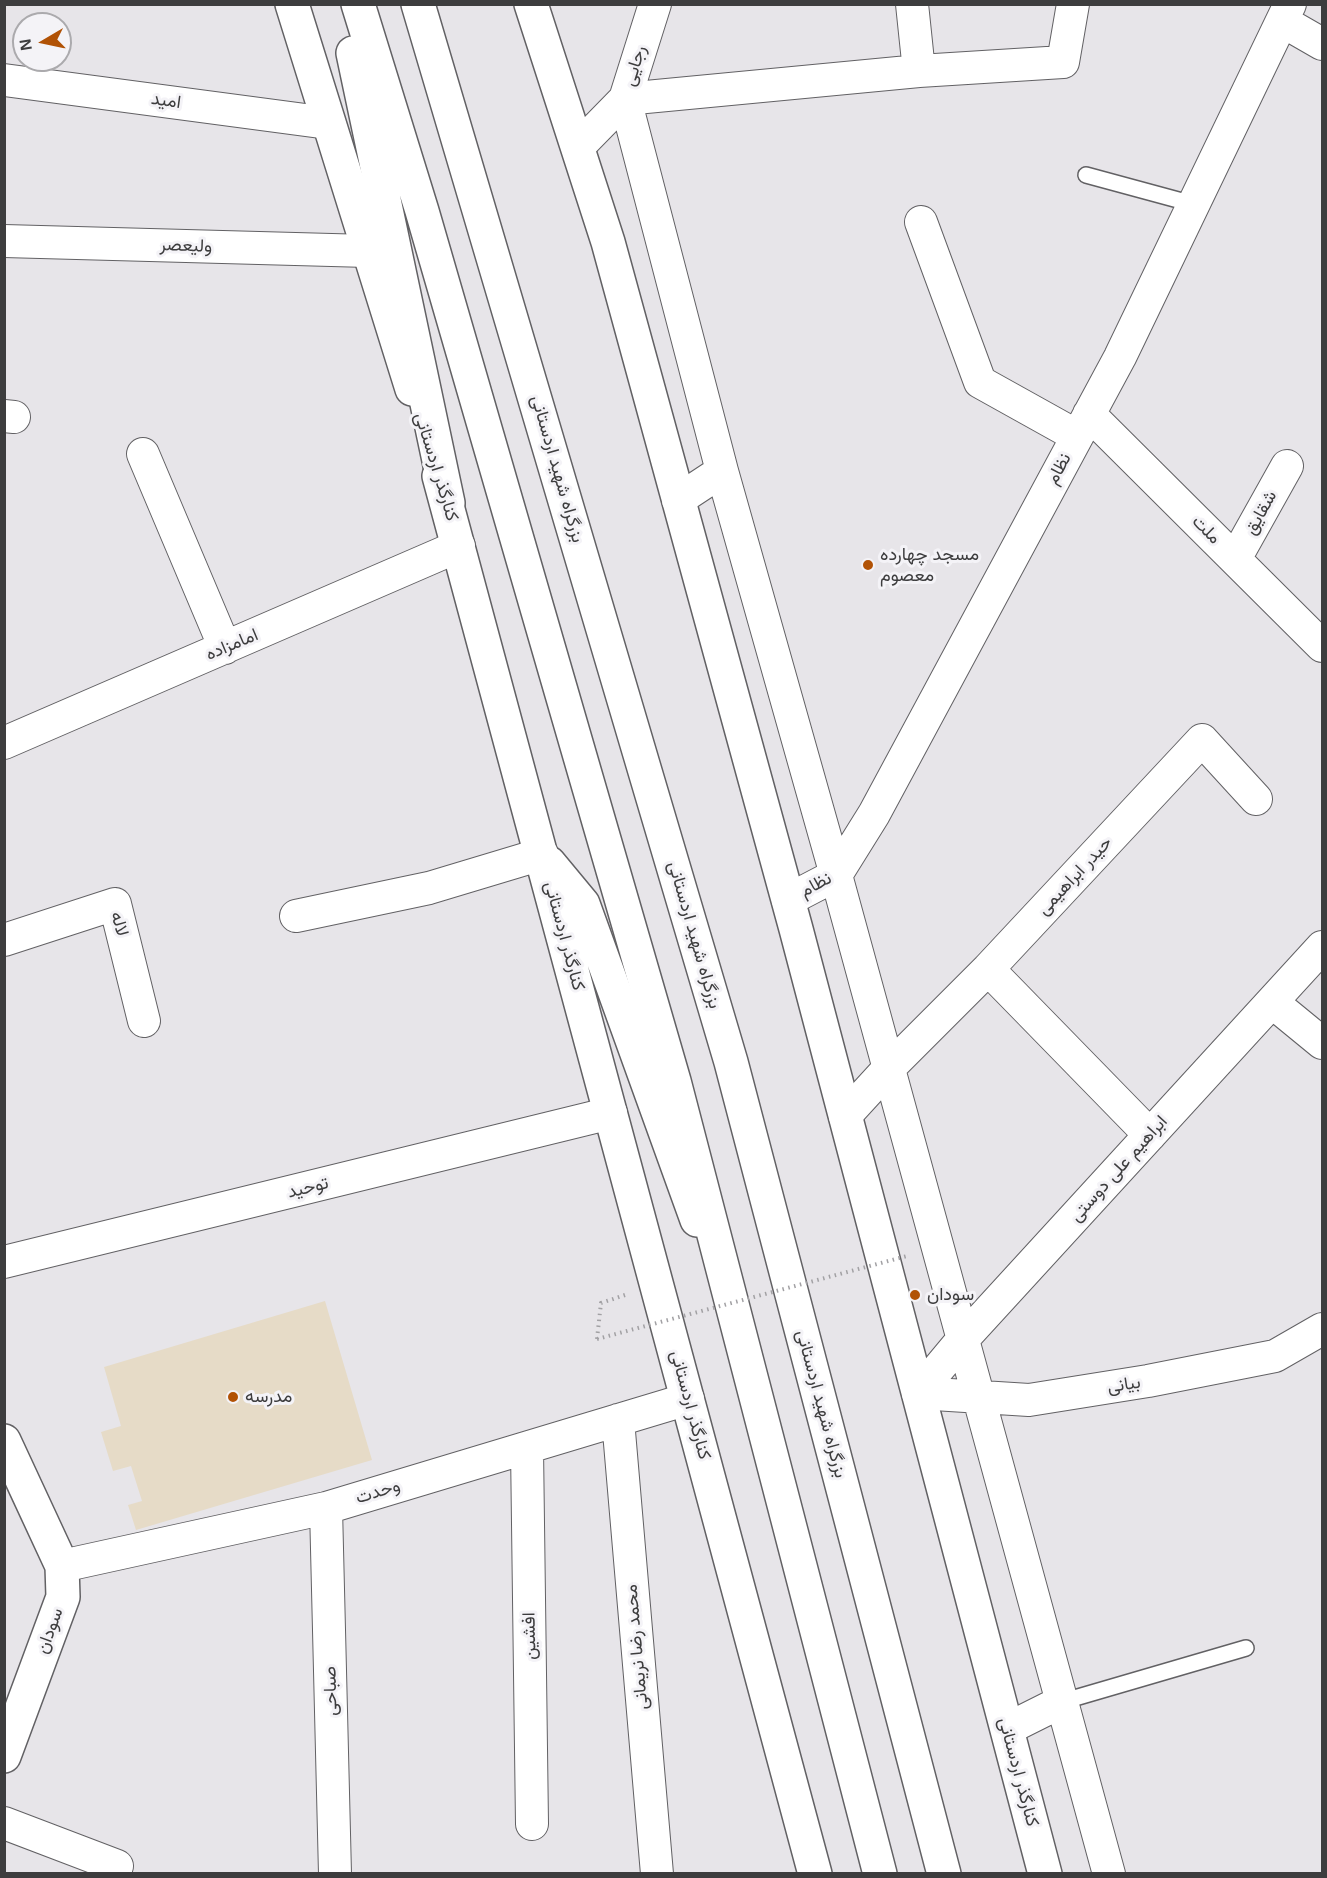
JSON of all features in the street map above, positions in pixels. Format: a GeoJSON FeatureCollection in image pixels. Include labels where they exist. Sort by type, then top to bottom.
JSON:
{"type":"FeatureCollection","features":[{"type":"Feature","properties":{"kind":"main road","name":"کنارگذر اردستانی"},"geometry":{"type":"LineString","coordinates":[[292,4],[448,503],[815,1874]]}},
{"type":"Feature","properties":{"kind":"main road"},"geometry":{"type":"LineString","coordinates":[[342,4],[448,503]]}},
{"type":"Feature","properties":{"kind":"main road"},"geometry":{"type":"LineString","coordinates":[[357,4],[422,211],[670,1070],[880,1874]]}},
{"type":"Feature","properties":{"kind":"main road","name":"بزرگراه شهید اردستانی"},"geometry":{"type":"LineString","coordinates":[[418,4],[731,1062],[944,1874]]}},
{"type":"Feature","properties":{"kind":"main road"},"geometry":{"type":"LineString","coordinates":[[430,4],[431,49]]}},
{"type":"Feature","properties":{"kind":"main road","name":"کنارگذر اردستانی"},"geometry":{"type":"LineString","coordinates":[[531,4],[579,146],[788,900],[1045,1874]]}},
{"type":"Feature","properties":{"kind":"main road"},"geometry":{"type":"LineString","coordinates":[[542,854],[583,904],[742,1344]]}},
{"type":"Feature","properties":{"kind":"main road","name":"سودان"},"geometry":{"type":"LineString","coordinates":[[4,1441],[62,1566],[63,1597],[4,1756]]}},
{"type":"Feature","properties":{"kind":"street","name":"رجایی"},"geometry":{"type":"LineString","coordinates":[[579,146],[625,99],[655,4]]}},
{"type":"Feature","properties":{"kind":"street"},"geometry":{"type":"LineString","coordinates":[[912,4],[919,71]]}},
{"type":"Feature","properties":{"kind":"street"},"geometry":{"type":"LineString","coordinates":[[1073,4],[1063,62],[919,71],[625,99],[722,471],[836,875],[1109,1874]]}},
{"type":"Feature","properties":{"kind":"street"},"geometry":{"type":"LineString","coordinates":[[1286,13],[1323,44]]}},
{"type":"Feature","properties":{"kind":"street","name":"نظام"},"geometry":{"type":"LineString","coordinates":[[788,900],[836,875],[873,814],[1120,357],[1286,13]]}},
{"type":"Feature","properties":{"kind":"street","name":"امید"},"geometry":{"type":"LineString","coordinates":[[4,80],[328,123]]}},
{"type":"Feature","properties":{"kind":"street","name":"ملت"},"geometry":{"type":"LineString","coordinates":[[921,222],[980,382],[1083,425],[1235,559],[1323,646]]}},
{"type":"Feature","properties":{"kind":"street","name":"ولیعصر"},"geometry":{"type":"LineString","coordinates":[[4,241],[368,251]]}},
{"type":"Feature","properties":{"kind":"street"},"geometry":{"type":"LineString","coordinates":[[144,454],[225,648]]}},
{"type":"Feature","properties":{"kind":"street","name":"شقایق"},"geometry":{"type":"LineString","coordinates":[[1235,559],[1287,466]]}},
{"type":"Feature","properties":{"kind":"street"},"geometry":{"type":"LineString","coordinates":[[678,500],[722,471]]}},
{"type":"Feature","properties":{"kind":"street","name":"امامزاده"},"geometry":{"type":"LineString","coordinates":[[4,743],[459,546]]}},
{"type":"Feature","properties":{"kind":"street","name":"حیدر ابراهیمی"},"geometry":{"type":"LineString","coordinates":[[845,1116],[889,1068],[988,969],[1202,740],[1256,799]]}},
{"type":"Feature","properties":{"kind":"street"},"geometry":{"type":"LineString","coordinates":[[296,916],[429,888],[542,854]]}},
{"type":"Feature","properties":{"kind":"street","name":"لاله"},"geometry":{"type":"LineString","coordinates":[[4,940],[115,904],[144,1021]]}},
{"type":"Feature","properties":{"kind":"street","name":"ابراهیم علی دوستی"},"geometry":{"type":"LineString","coordinates":[[918,1394],[963,1339],[1323,947]]}},
{"type":"Feature","properties":{"kind":"street"},"geometry":{"type":"LineString","coordinates":[[988,969],[1150,1135]]}},
{"type":"Feature","properties":{"kind":"street"},"geometry":{"type":"LineString","coordinates":[[1272,1002],[1323,1043]]}},
{"type":"Feature","properties":{"kind":"street","name":"توحید"},"geometry":{"type":"LineString","coordinates":[[4,1262],[611,1113]]}},
{"type":"Feature","properties":{"kind":"street","name":"بیانی"},"geometry":{"type":"LineString","coordinates":[[918,1394],[1029,1400],[1160,1379],[1275,1356],[1323,1329]]}},
{"type":"Feature","properties":{"kind":"street","name":"وحدت"},"geometry":{"type":"LineString","coordinates":[[62,1566],[326,1508],[688,1399]]}},
{"type":"Feature","properties":{"kind":"street","name":"محمد رضا نریمانی"},"geometry":{"type":"LineString","coordinates":[[618,1420],[657,1874]]}},
{"type":"Feature","properties":{"kind":"street","name":"افشین"},"geometry":{"type":"LineString","coordinates":[[527,1448],[532,1824]]}},
{"type":"Feature","properties":{"kind":"street","name":"صباحی"},"geometry":{"type":"LineString","coordinates":[[326,1508],[335,1874]]}},
{"type":"Feature","properties":{"kind":"street"},"geometry":{"type":"LineString","coordinates":[[1007,1729],[1061,1702]]}},
{"type":"Feature","properties":{"kind":"street"},"geometry":{"type":"LineString","coordinates":[[4,1823],[117,1866]]}},
{"type":"Feature","properties":{"kind":"lane"},"geometry":{"type":"LineString","coordinates":[[1086,175],[1193,204]]}},
{"type":"Feature","properties":{"kind":"lane"},"geometry":{"type":"LineString","coordinates":[[1061,1702],[1246,1648]]}},
{"type":"Feature","properties":{"kind":"path"},"geometry":{"type":"LineString","coordinates":[[601,1303],[597,1340],[907,1256]]}},
{"type":"Feature","properties":{"kind":"shaded area","name":"مدرسه"},"geometry":{"type":"Polygon","coordinates":[[[325,1301],[372,1460],[136,1530],[128,1505],[142,1501],[131,1466],[113,1471],[101,1432],[121,1426],[104,1367],[325,1301]]]}},
{"type":"Feature","properties":{"kind":"place","name":"مسجد چهارده معصوم"},"geometry":{"type":"Point","coordinates":[868,565]}},
{"type":"Feature","properties":{"kind":"place","name":"سودان"},"geometry":{"type":"Point","coordinates":[915,1295]}},
{"type":"Feature","properties":{"kind":"place","name":"مدرسه"},"geometry":{"type":"Point","coordinates":[233,1397]}}]}
